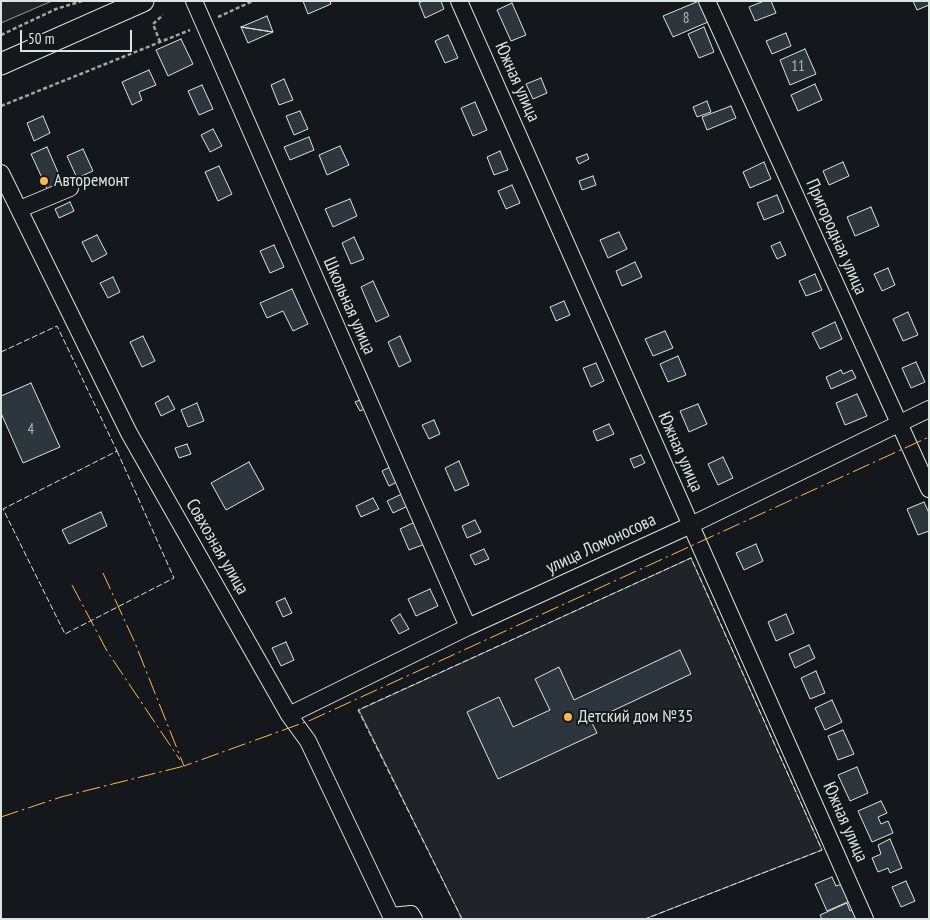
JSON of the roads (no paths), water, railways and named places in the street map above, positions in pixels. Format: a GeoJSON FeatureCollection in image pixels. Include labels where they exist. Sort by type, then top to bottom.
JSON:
{"type":"FeatureCollection","features":[{"type":"Feature","properties":{"kind":"main road"},"geometry":{"type":"LineString","coordinates":[[1,64],[142,1]]}},
{"type":"Feature","properties":{"kind":"street","name":"Школьная улица"},"geometry":{"type":"LineString","coordinates":[[194,1],[468,626]]}},
{"type":"Feature","properties":{"kind":"street","name":"Южная улица"},"geometry":{"type":"LineString","coordinates":[[459,1],[866,919]]}},
{"type":"Feature","properties":{"kind":"street","name":"Пригородная улица"},"geometry":{"type":"LineString","coordinates":[[707,1],[929,489]]}},
{"type":"Feature","properties":{"kind":"street","name":"Совхозная улица"},"geometry":{"type":"LineString","coordinates":[[1,173],[129,433],[289,715],[308,741],[392,917],[411,914],[414,919]]}},
{"type":"Feature","properties":{"kind":"street"},"geometry":{"type":"LineString","coordinates":[[20,209],[70,188]]}},
{"type":"Feature","properties":{"kind":"street","name":"улица Ломоносова"},"geometry":{"type":"LineString","coordinates":[[289,715],[468,626],[691,525],[929,408]]}},
{"type":"Feature","properties":{"kind":"place","name":"Авторемонт"},"geometry":{"type":"Point","coordinates":[44,181]}},
{"type":"Feature","properties":{"kind":"place","name":"Детский дом №35"},"geometry":{"type":"Point","coordinates":[568,717]}}]}
